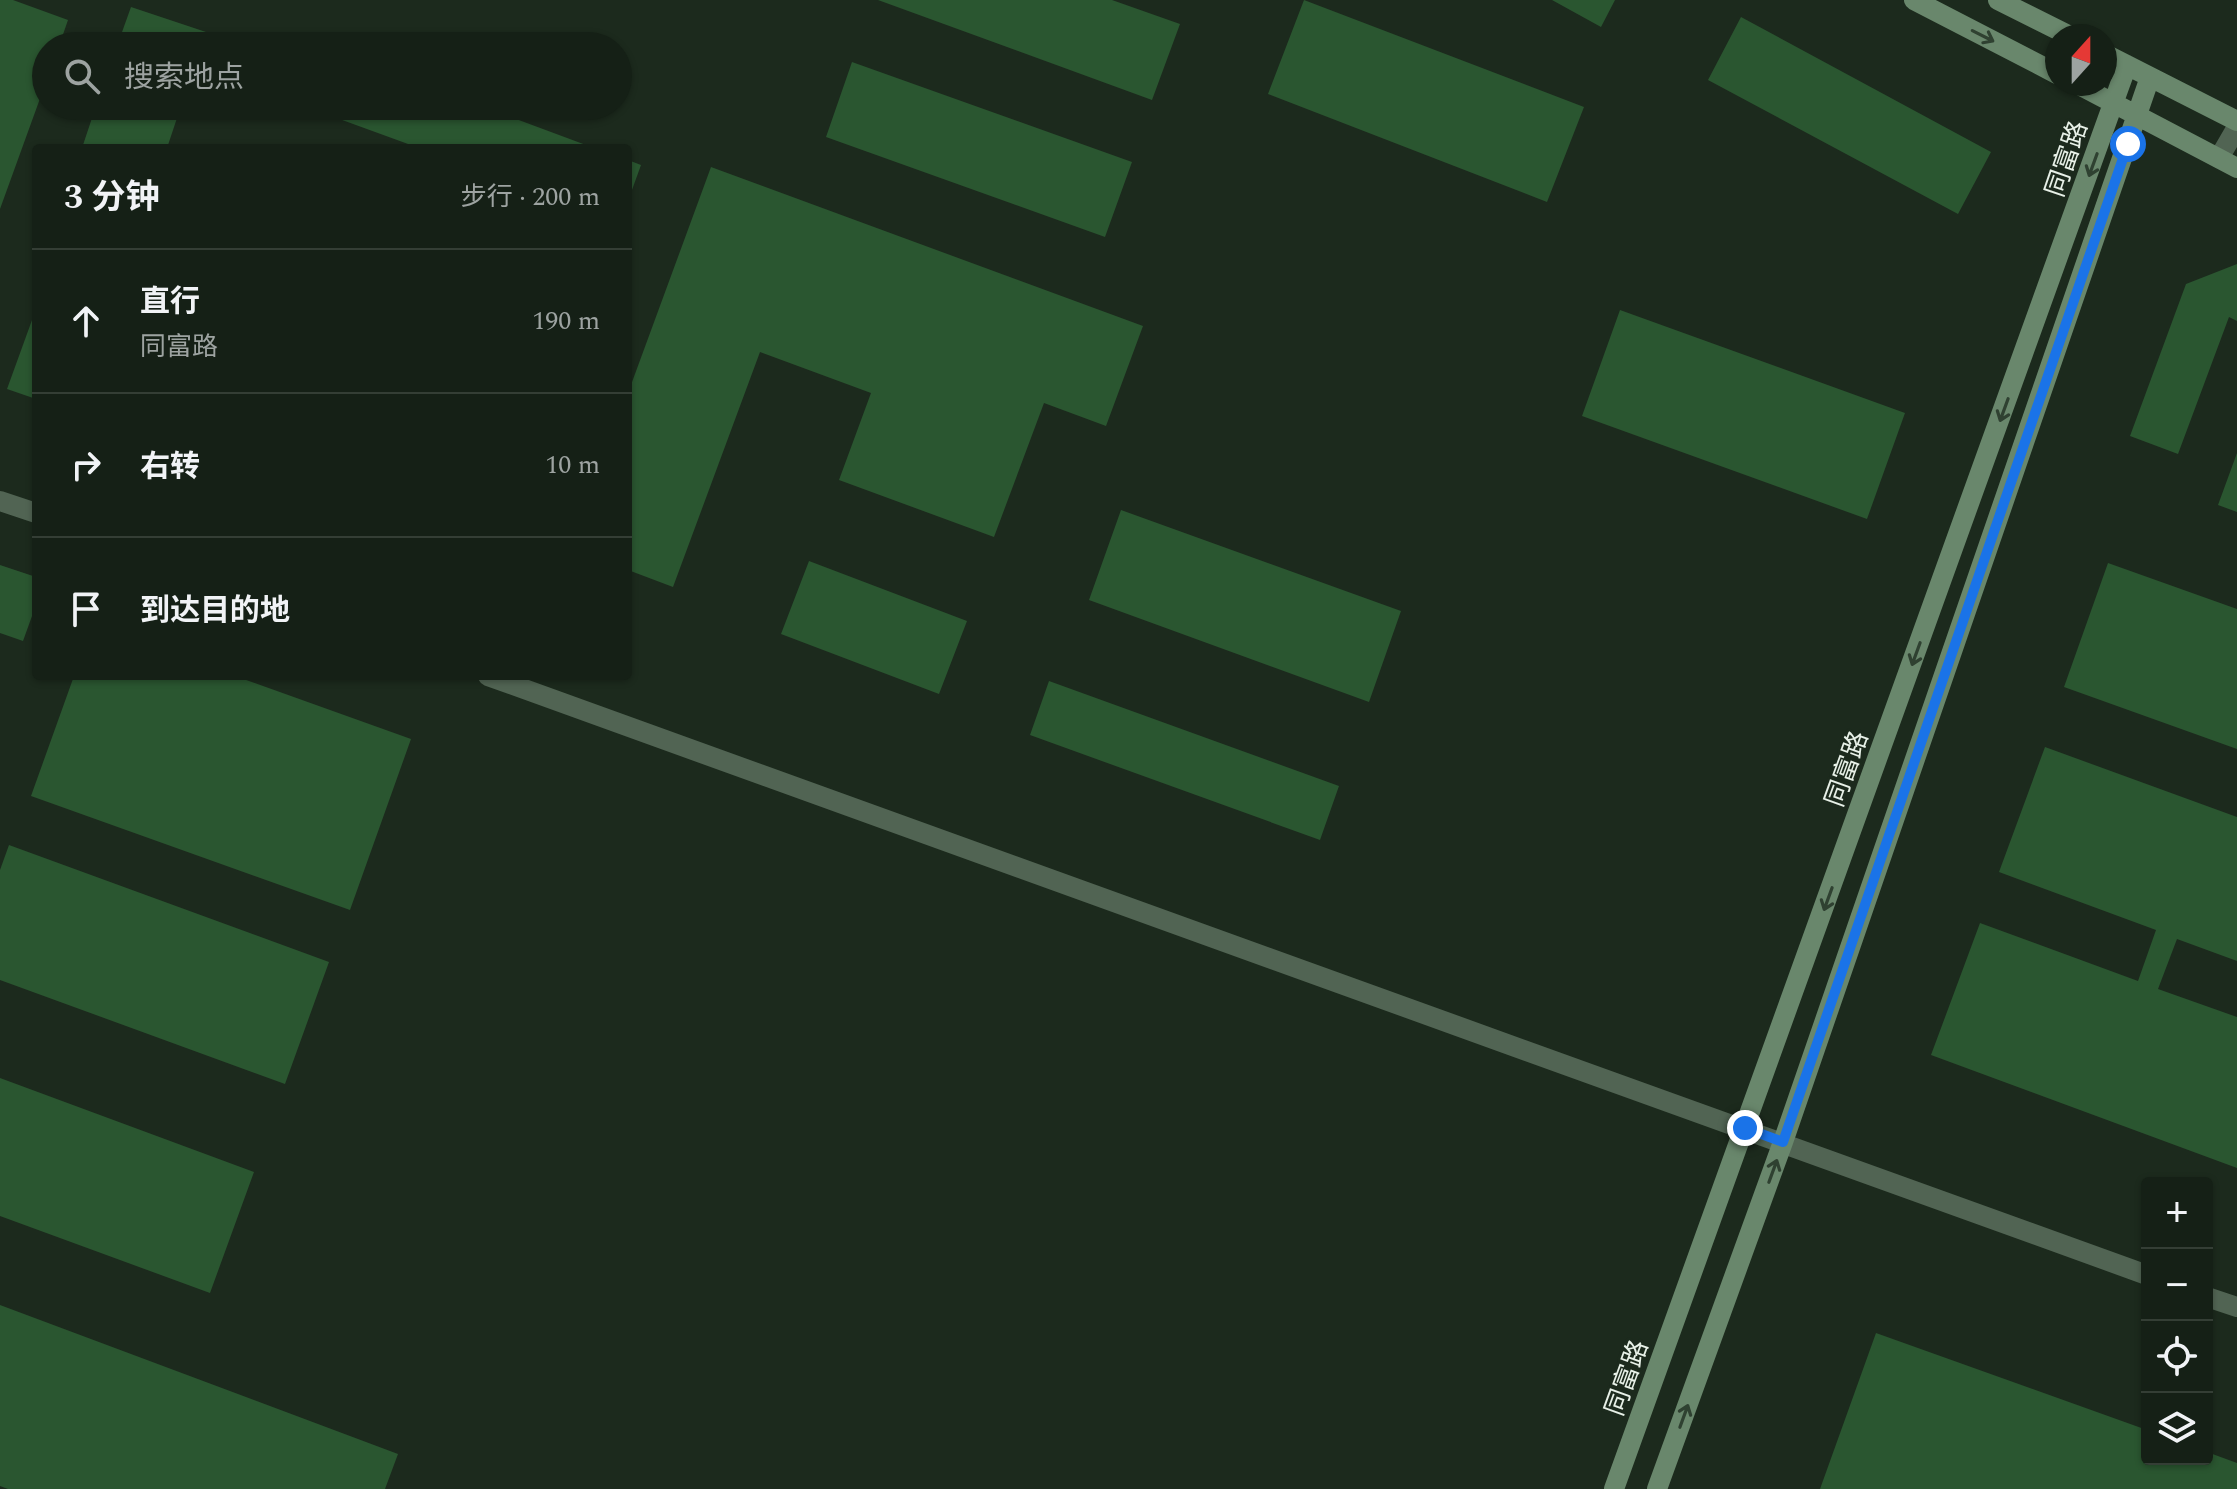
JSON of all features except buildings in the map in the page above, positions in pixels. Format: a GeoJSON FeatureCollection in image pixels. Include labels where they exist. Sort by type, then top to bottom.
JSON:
{"type":"FeatureCollection","features":[{"type":"Feature","properties":{"kind":"street"},"geometry":{"type":"LineString","coordinates":[[1914,0],[2045,68]]}},
{"type":"Feature","properties":{"kind":"street"},"geometry":{"type":"LineString","coordinates":[[1998,0],[2046,24]]}},
{"type":"Feature","properties":{"kind":"street"},"geometry":{"type":"LineString","coordinates":[[2100,96],[2228,163],[2237,124],[2117,60]]}},
{"type":"Feature","properties":{"kind":"street","name":"同富路"},"geometry":{"type":"LineString","coordinates":[[1614,1489],[2127,65]]}},
{"type":"Feature","properties":{"kind":"street","name":"同富路"},"geometry":{"type":"LineString","coordinates":[[1657,1489],[1783,1142],[2150,77]]}},
{"type":"Feature","properties":{"kind":"street"},"geometry":{"type":"LineString","coordinates":[[0,501],[32,512]]}},
{"type":"Feature","properties":{"kind":"street"},"geometry":{"type":"LineString","coordinates":[[499,680],[2141,1273]]}},
{"type":"Feature","properties":{"kind":"street"},"geometry":{"type":"LineString","coordinates":[[2213,1299],[2237,1307]]}},
{"type":"Feature","properties":{"kind":"route"},"geometry":{"type":"LineString","coordinates":[[1745,1128],[1783,1142],[2128,144]]}}]}
